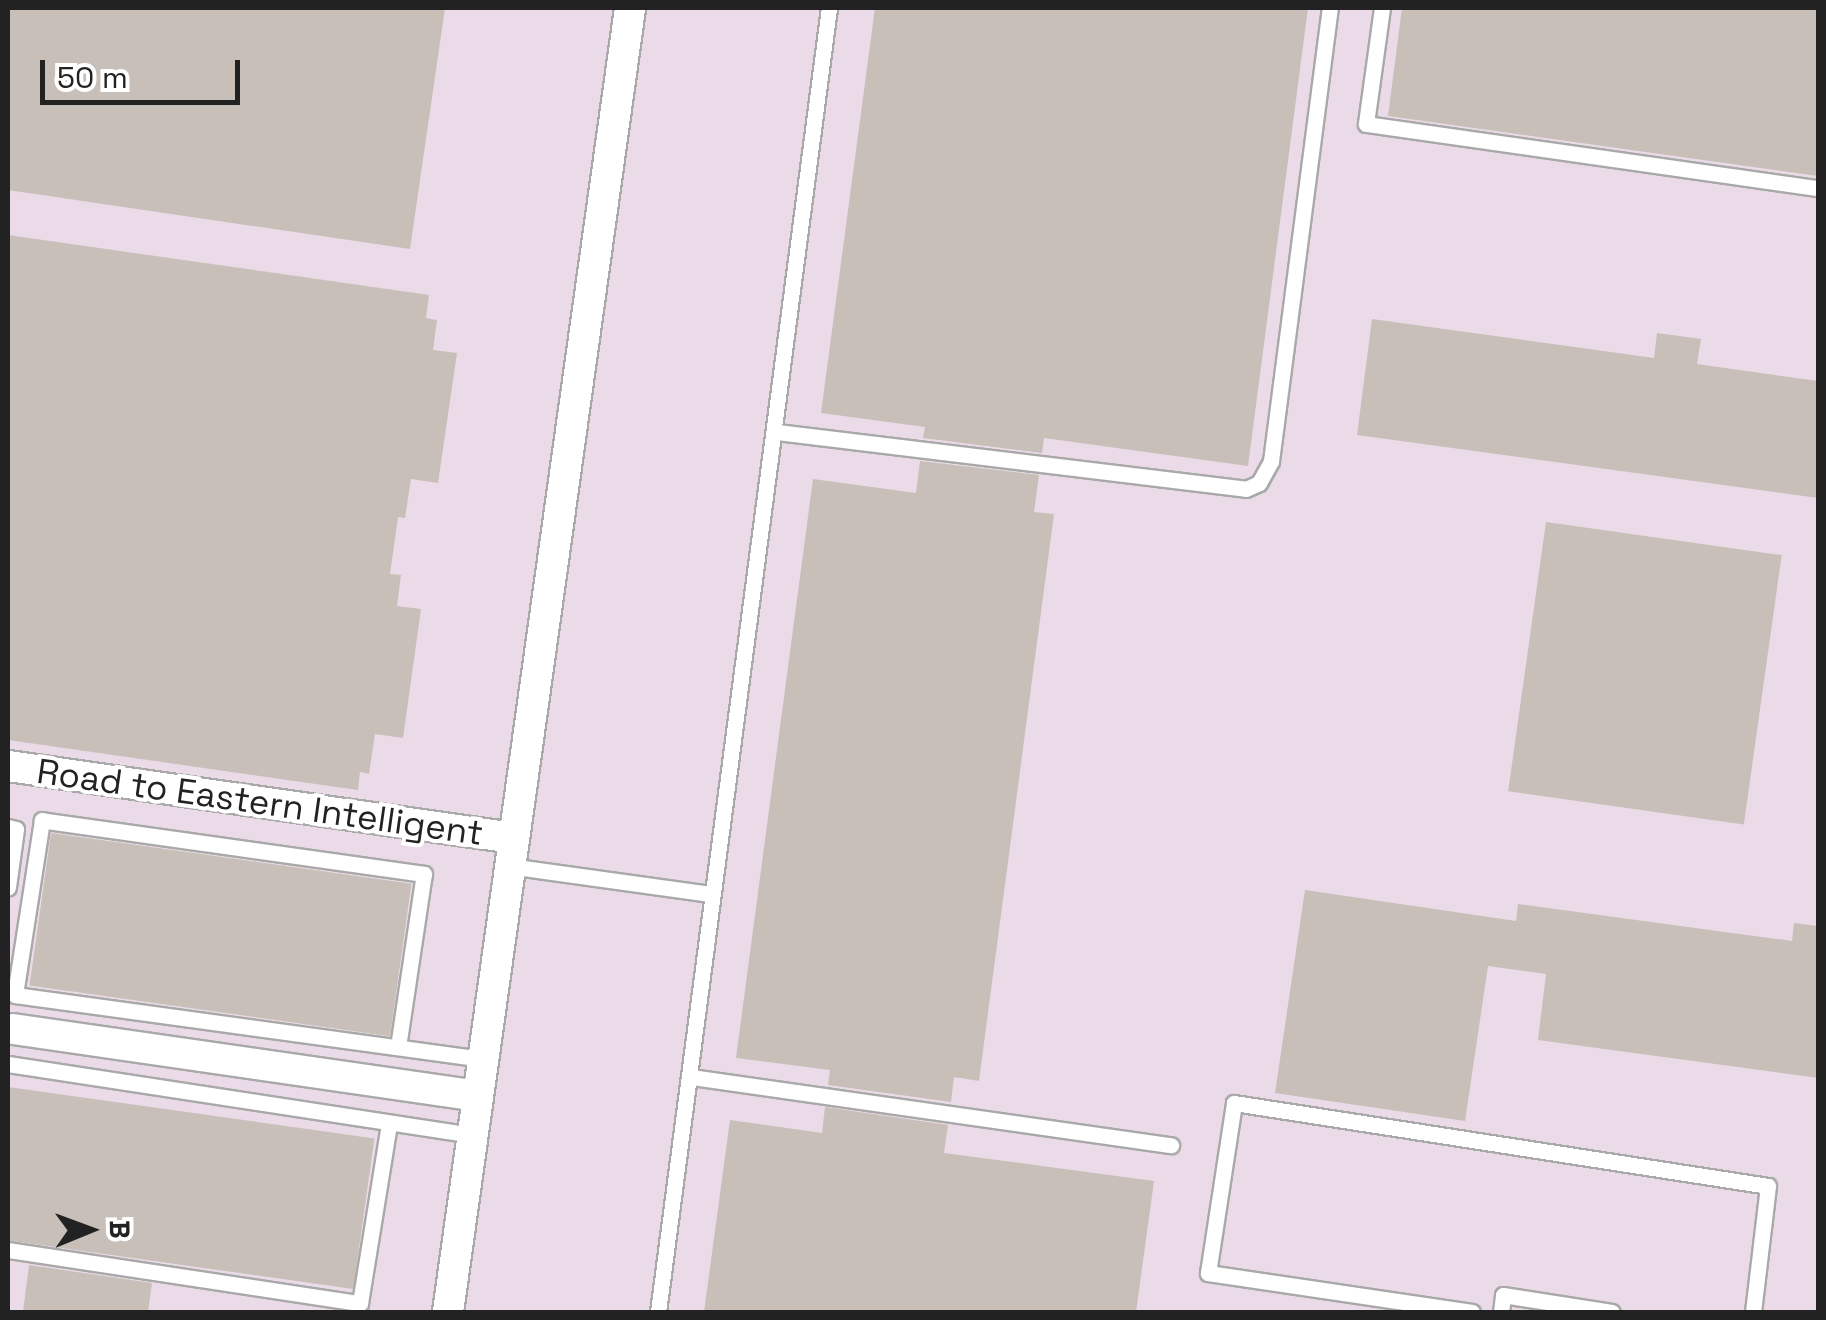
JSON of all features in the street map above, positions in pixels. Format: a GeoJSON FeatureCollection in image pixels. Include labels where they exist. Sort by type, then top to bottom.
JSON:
{"type":"FeatureCollection","features":[{"type":"Feature","properties":{"kind":"street"},"geometry":{"type":"LineString","coordinates":[[448,1312],[630,8]]}},
{"type":"Feature","properties":{"kind":"street","name":"Road to Eastern Intelligent"},"geometry":{"type":"LineString","coordinates":[[8,766],[511,852]]}},
{"type":"Feature","properties":{"kind":"street"},"geometry":{"type":"LineString","coordinates":[[9,1030],[478,1096]]}},
{"type":"Feature","properties":{"kind":"lane"},"geometry":{"type":"LineString","coordinates":[[658,1312],[778,432],[828,8]]}},
{"type":"Feature","properties":{"kind":"lane"},"geometry":{"type":"LineString","coordinates":[[778,432],[1246,489],[1258,483],[1272,461],[1330,8]]}},
{"type":"Feature","properties":{"kind":"lane"},"geometry":{"type":"LineString","coordinates":[[1382,8],[1366,124],[1818,188]]}},
{"type":"Feature","properties":{"kind":"lane"},"geometry":{"type":"LineString","coordinates":[[398,1047],[424,874],[42,820],[14,995],[482,1059]]}},
{"type":"Feature","properties":{"kind":"lane"},"geometry":{"type":"LineString","coordinates":[[8,828],[16,829],[8,887]]}},
{"type":"Feature","properties":{"kind":"lane"},"geometry":{"type":"LineString","coordinates":[[511,852],[712,894]]}},
{"type":"Feature","properties":{"kind":"lane"},"geometry":{"type":"LineString","coordinates":[[8,1064],[472,1136]]}},
{"type":"Feature","properties":{"kind":"lane"},"geometry":{"type":"LineString","coordinates":[[690,1077],[1171,1145]]}},
{"type":"Feature","properties":{"kind":"lane"},"geometry":{"type":"LineString","coordinates":[[1472,1312],[1208,1273],[1234,1103],[1768,1186],[1753,1312]]}},
{"type":"Feature","properties":{"kind":"lane"},"geometry":{"type":"LineString","coordinates":[[8,1250],[360,1303],[389,1123]]}},
{"type":"Feature","properties":{"kind":"lane"},"geometry":{"type":"LineString","coordinates":[[1501,1312],[1502,1295],[1612,1312]]}},
{"type":"Feature","properties":{"kind":"shaded area"},"geometry":{"type":"Polygon","coordinates":[[[8,8],[1818,8],[1818,1312],[8,1312],[8,8]]]}},
{"type":"Feature","properties":{"kind":"building"},"geometry":{"type":"Polygon","coordinates":[[[8,8],[445,8],[410,249],[8,190],[8,8]]]}},
{"type":"Feature","properties":{"kind":"building"},"geometry":{"type":"Polygon","coordinates":[[[875,8],[1308,8],[1248,466],[1044,438],[1042,453],[923,438],[925,427],[821,413],[875,8]]]}},
{"type":"Feature","properties":{"kind":"building"},"geometry":{"type":"Polygon","coordinates":[[[1402,8],[1818,8],[1818,176],[1388,116],[1402,8]]]}},
{"type":"Feature","properties":{"kind":"building"},"geometry":{"type":"Polygon","coordinates":[[[8,235],[429,295],[426,318],[437,320],[433,350],[457,353],[438,483],[411,479],[405,518],[398,517],[390,574],[401,575],[397,606],[421,609],[403,738],[375,734],[369,774],[360,772],[358,790],[8,740],[8,235]]]}},
{"type":"Feature","properties":{"kind":"building"},"geometry":{"type":"Polygon","coordinates":[[[1372,319],[1654,358],[1657,333],[1701,339],[1697,364],[1818,381],[1818,498],[1357,435],[1372,319]]]}},
{"type":"Feature","properties":{"kind":"building"},"geometry":{"type":"Polygon","coordinates":[[[920,461],[1039,475],[1034,512],[1054,514],[979,1081],[954,1077],[951,1102],[828,1085],[830,1070],[736,1058],[813,479],[916,493],[920,461]]]}},
{"type":"Feature","properties":{"kind":"building"},"geometry":{"type":"Polygon","coordinates":[[[1546,522],[1782,555],[1744,824],[1508,791],[1546,522]]]}},
{"type":"Feature","properties":{"kind":"building"},"geometry":{"type":"Polygon","coordinates":[[[51,833],[411,884],[390,1036],[30,986],[51,833]]]}},
{"type":"Feature","properties":{"kind":"building"},"geometry":{"type":"Polygon","coordinates":[[[1305,890],[1516,921],[1518,904],[1792,941],[1794,923],[1818,926],[1818,1078],[1538,1040],[1546,974],[1488,966],[1465,1121],[1275,1093],[1305,890]]]}},
{"type":"Feature","properties":{"kind":"building"},"geometry":{"type":"Polygon","coordinates":[[[8,1087],[374,1138],[353,1289],[8,1240],[8,1087]]]}},
{"type":"Feature","properties":{"kind":"building"},"geometry":{"type":"Polygon","coordinates":[[[825,1107],[948,1125],[944,1153],[1154,1181],[1136,1312],[704,1312],[730,1120],[822,1133],[825,1107]]]}},
{"type":"Feature","properties":{"kind":"building"},"geometry":{"type":"Polygon","coordinates":[[[29,1265],[152,1283],[148,1312],[23,1312],[29,1265]]]}}]}
